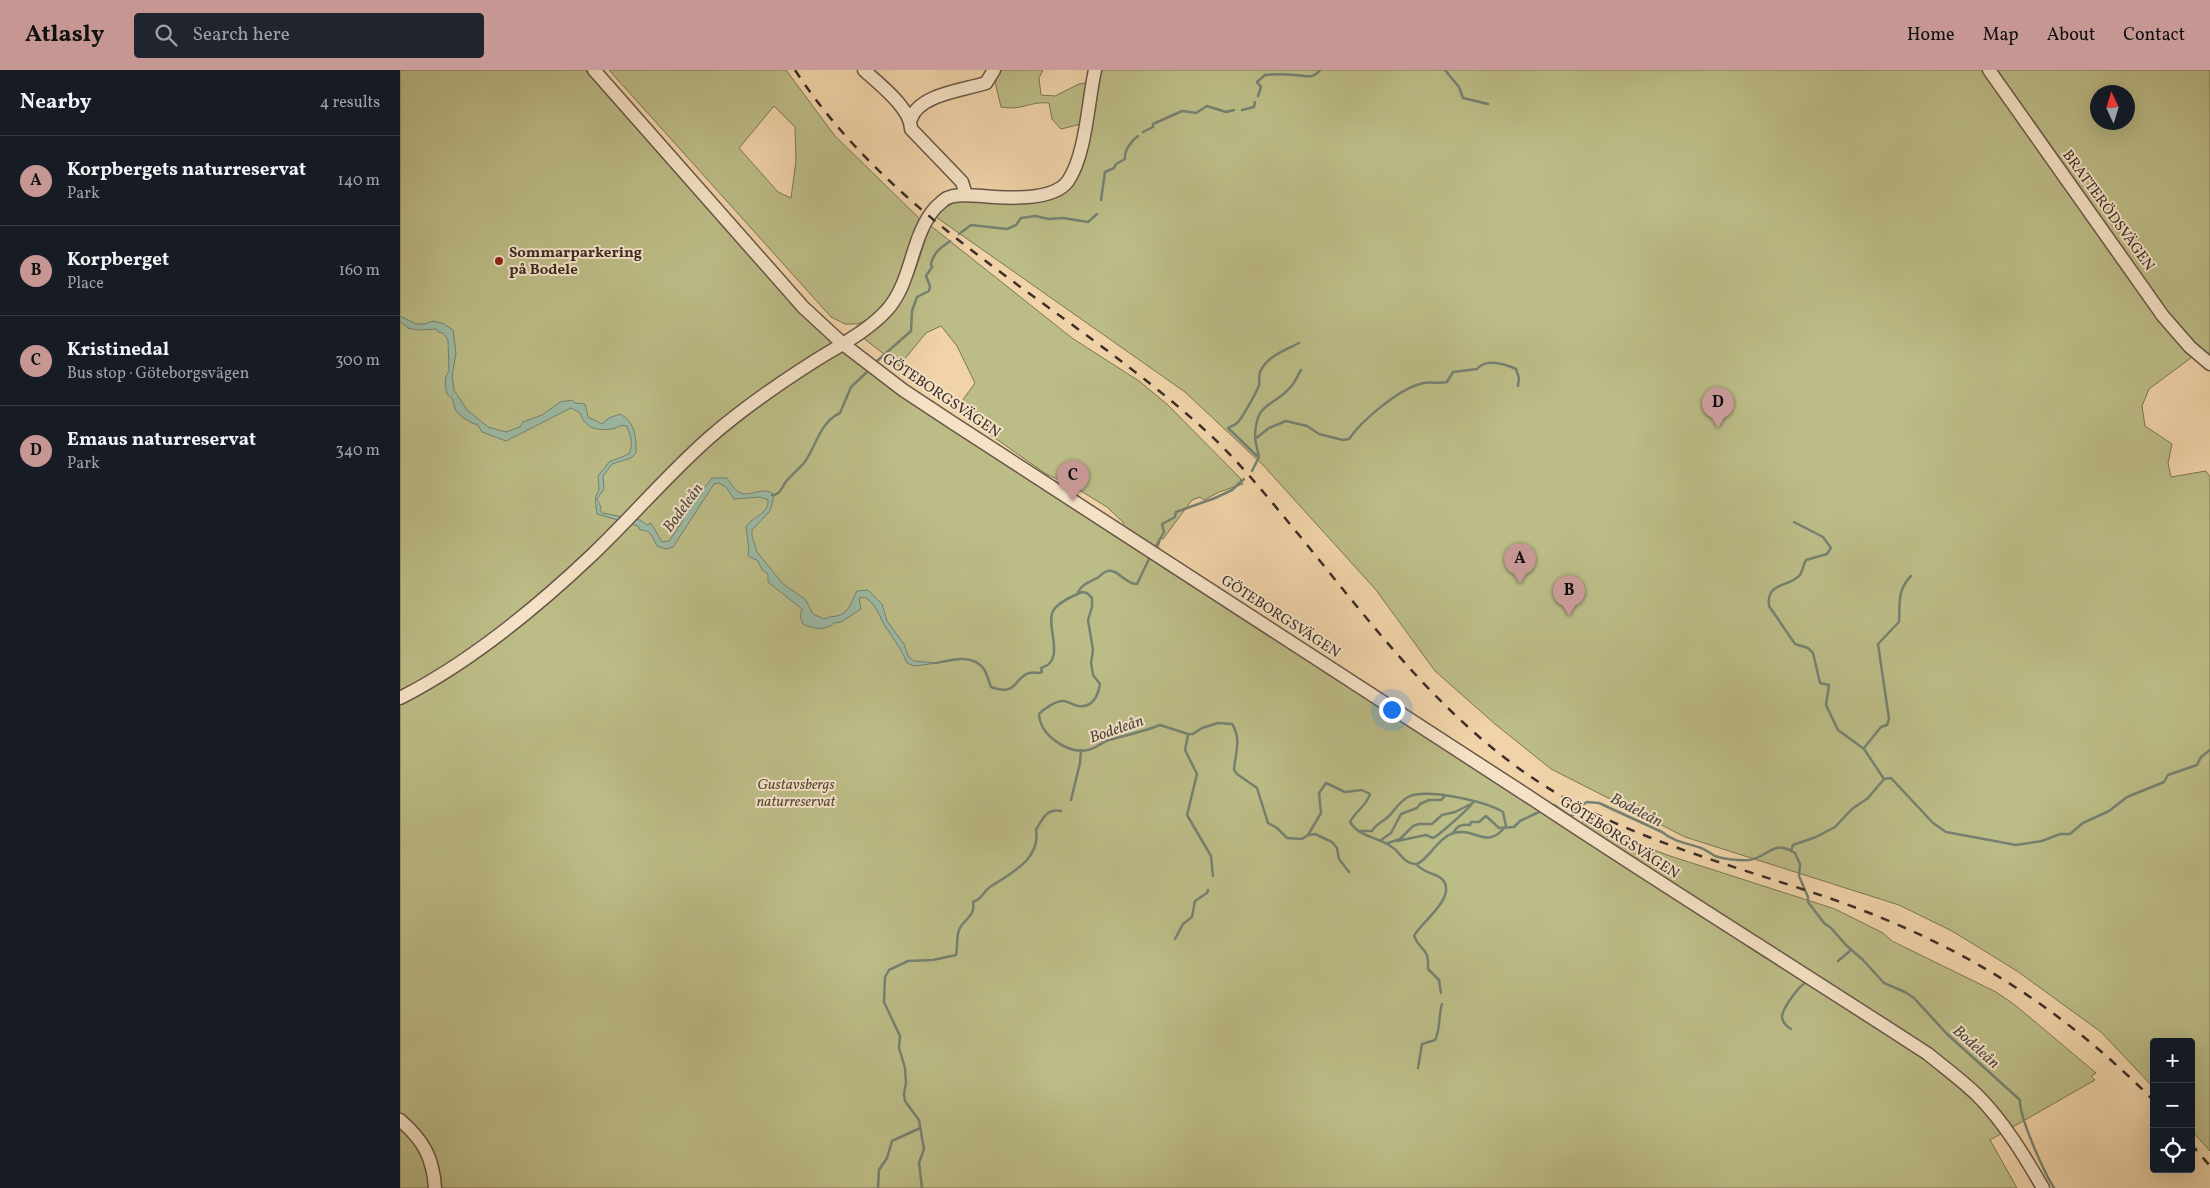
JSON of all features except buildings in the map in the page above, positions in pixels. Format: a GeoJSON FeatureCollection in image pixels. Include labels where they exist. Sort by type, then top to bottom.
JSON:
{"type":"FeatureCollection","features":[{"type":"Feature","properties":{"kind":"street","name":"GÖTEBORGSVÄGEN"},"geometry":{"type":"LineString","coordinates":[[594,70],[797,300],[843,344],[903,390],[953,423],[1928,1054],[1980,1098],[2003,1126],[2043,1188]]}},
{"type":"Feature","properties":{"kind":"street"},"geometry":{"type":"LineString","coordinates":[[864,70],[911,119]]}},
{"type":"Feature","properties":{"kind":"street"},"geometry":{"type":"LineString","coordinates":[[966,195],[962,182],[911,129],[911,119],[917,109],[932,99],[950,92],[986,83],[994,70]]}},
{"type":"Feature","properties":{"kind":"street"},"geometry":{"type":"LineString","coordinates":[[400,698],[444,672],[499,633],[592,554],[708,439],[747,407],[843,344],[871,324],[891,306],[898,294],[928,216],[949,196],[1026,197],[1048,194],[1068,181],[1077,161],[1095,70]]}},
{"type":"Feature","properties":{"kind":"street","name":"BRATTERÖDSVÄGEN"},"geometry":{"type":"LineString","coordinates":[[1989,70],[2163,316],[2190,347],[2210,364]]}},
{"type":"Feature","properties":{"kind":"street"},"geometry":{"type":"LineString","coordinates":[[400,1120],[425,1146],[434,1170],[435,1188]]}},
{"type":"Feature","properties":{"kind":"green space","name":"Gustavsbergs naturreservat"},"geometry":{"type":"Polygon","coordinates":[[[400,70],[585,70],[828,332],[1115,532],[1124,523],[1107,507],[1071,485],[1046,474],[975,424],[974,419],[957,408],[975,383],[957,346],[941,326],[926,333],[899,366],[862,337],[908,285],[931,226],[1072,338],[1139,381],[1168,405],[1241,479],[1243,484],[1219,492],[1204,500],[1200,497],[1192,500],[1163,539],[1161,538],[1155,557],[1575,830],[1587,817],[1624,838],[1667,855],[1835,909],[1883,933],[1892,941],[1996,992],[2015,1005],[2096,1073],[2091,1076],[2095,1080],[1990,1140],[2017,1188],[400,1188],[400,70]]]}},
{"type":"Feature","properties":{"kind":"green space"},"geometry":{"type":"Polygon","coordinates":[[[609,70],[786,70],[835,136],[922,221],[888,303],[873,317],[858,324],[845,324],[831,317],[609,70]],[[774,106],[739,148],[778,192],[791,198],[796,161],[795,127],[774,106]]]}},
{"type":"Feature","properties":{"kind":"green space"},"geometry":{"type":"Polygon","coordinates":[[[1000,70],[1043,70],[1039,78],[1041,95],[1055,96],[1079,84],[1099,81],[1100,70],[2210,70],[2210,354],[2203,349],[2149,389],[2142,406],[2145,426],[2172,444],[2168,463],[2171,477],[2206,471],[2210,477],[2210,1151],[2195,1134],[2195,1038],[2150,1038],[2150,1084],[2101,1032],[2017,971],[1952,931],[1899,905],[1685,837],[1551,769],[1495,724],[1435,671],[1376,590],[1263,465],[1185,392],[936,217],[944,208],[952,204],[951,202],[1058,195],[1085,123],[1061,129],[1052,119],[1049,103],[1036,103],[1015,108],[1001,107],[995,82],[1000,70]]]}},
{"type":"Feature","properties":{"kind":"shaded area","name":"Bodeleån"},"geometry":{"type":"Polygon","coordinates":[[[400,316],[416,324],[434,321],[444,324],[453,330],[456,353],[452,376],[454,390],[467,410],[488,427],[506,432],[520,427],[523,422],[542,415],[560,402],[572,400],[575,403],[585,404],[588,417],[602,424],[609,418],[620,414],[625,418],[634,431],[636,453],[631,458],[612,464],[603,476],[604,489],[597,499],[602,513],[640,520],[647,525],[651,523],[662,542],[669,541],[682,522],[686,508],[701,495],[712,478],[727,478],[736,490],[741,493],[770,492],[774,495],[770,511],[752,530],[752,536],[757,552],[783,584],[805,599],[813,614],[824,619],[843,613],[848,608],[857,591],[868,590],[882,604],[887,621],[904,644],[908,656],[914,661],[937,663],[914,666],[907,663],[875,607],[864,597],[859,598],[861,609],[841,622],[819,628],[803,624],[800,616],[802,609],[768,582],[768,574],[763,571],[757,560],[748,555],[746,527],[766,509],[768,500],[760,497],[734,499],[726,487],[719,483],[714,484],[673,547],[666,549],[657,546],[651,534],[640,530],[638,526],[597,514],[595,502],[599,490],[598,476],[609,462],[629,454],[631,443],[627,426],[612,429],[596,429],[588,425],[580,413],[571,408],[506,441],[482,432],[478,425],[462,417],[456,411],[452,398],[447,394],[445,385],[446,376],[449,371],[448,340],[443,333],[438,332],[436,329],[417,330],[408,328],[400,321],[400,316]]]}},
{"type":"Feature","properties":{"kind":"waterway"},"geometry":{"type":"LineString","coordinates":[[1258,96],[1261,87],[1257,82],[1265,75],[1312,76],[1320,70]]}},
{"type":"Feature","properties":{"kind":"waterway"},"geometry":{"type":"LineString","coordinates":[[1445,70],[1459,87],[1463,98],[1488,104]]}},
{"type":"Feature","properties":{"kind":"waterway"},"geometry":{"type":"LineString","coordinates":[[1242,110],[1254,107],[1255,102]]}},
{"type":"Feature","properties":{"kind":"waterway"},"geometry":{"type":"LineString","coordinates":[[1143,132],[1153,127],[1153,124],[1182,111],[1196,113],[1207,106],[1226,112],[1234,110]]}},
{"type":"Feature","properties":{"kind":"waterway"},"geometry":{"type":"LineString","coordinates":[[1101,200],[1105,172],[1114,168],[1116,164],[1125,159],[1128,146],[1138,136]]}},
{"type":"Feature","properties":{"kind":"waterway"},"geometry":{"type":"LineString","coordinates":[[959,234],[971,225],[1007,229],[1016,225],[1021,218],[1035,216],[1088,222],[1097,214]]}},
{"type":"Feature","properties":{"kind":"waterway"},"geometry":{"type":"LineString","coordinates":[[877,361],[911,331],[912,311],[917,297],[929,291],[930,286],[926,276],[932,267],[932,260],[938,251],[950,241]]}},
{"type":"Feature","properties":{"kind":"waterway"},"geometry":{"type":"LineString","coordinates":[[1257,456],[1228,428],[1237,423],[1250,404],[1258,388],[1260,372],[1264,365],[1278,354],[1299,343]]}},
{"type":"Feature","properties":{"kind":"waterway"},"geometry":{"type":"LineString","coordinates":[[1252,471],[1259,457],[1255,439],[1269,428],[1286,421],[1307,426],[1319,434],[1343,440],[1349,439],[1362,423],[1401,392],[1423,383],[1447,382],[1453,372],[1477,369],[1490,363],[1501,364],[1516,369],[1519,378],[1518,386]]}},
{"type":"Feature","properties":{"kind":"waterway"},"geometry":{"type":"LineString","coordinates":[[1255,439],[1258,417],[1262,410],[1286,392],[1301,370]]}},
{"type":"Feature","properties":{"kind":"waterway"},"geometry":{"type":"LineString","coordinates":[[772,495],[779,493],[787,481],[804,463],[827,423],[840,413],[851,387],[867,372]]}},
{"type":"Feature","properties":{"kind":"waterway"},"geometry":{"type":"LineString","coordinates":[[1156,546],[1164,532],[1162,524],[1175,517],[1176,512],[1232,490],[1244,479]]}},
{"type":"Feature","properties":{"kind":"waterway"},"geometry":{"type":"LineString","coordinates":[[1794,522],[1823,537],[1831,548],[1827,554],[1806,560],[1800,575],[1771,592],[1769,606],[1795,644],[1808,648],[1813,653],[1820,683],[1829,685],[1826,705],[1838,730],[1864,749],[1884,779]]}},
{"type":"Feature","properties":{"kind":"waterway"},"geometry":{"type":"LineString","coordinates":[[1077,594],[1084,585],[1109,571],[1113,571],[1129,582],[1137,584],[1149,559]]}},
{"type":"Feature","properties":{"kind":"waterway"},"geometry":{"type":"LineString","coordinates":[[1864,748],[1881,727],[1887,725],[1889,719],[1878,644],[1899,622],[1901,592],[1911,576]]}},
{"type":"Feature","properties":{"kind":"waterway","name":"Bodeleån"},"geometry":{"type":"LineString","coordinates":[[936,663],[961,659],[974,661],[984,669],[991,687],[1001,690],[1013,687],[1025,675],[1042,672],[1041,668],[1049,664],[1053,658],[1054,643],[1051,625],[1053,611],[1070,597],[1082,592],[1087,593],[1092,598],[1092,607],[1088,620],[1093,650],[1091,663],[1093,675],[1100,684],[1098,693],[1094,700],[1087,705],[1078,706],[1060,701],[1039,714],[1044,729],[1049,736],[1064,746],[1072,749],[1088,750],[1109,740],[1160,725],[1193,734],[1202,728],[1218,723],[1232,724],[1237,735],[1234,770],[1257,788],[1268,823],[1277,828],[1287,838],[1302,839],[1308,835],[1321,813],[1319,793],[1326,783],[1345,792],[1362,790],[1370,794],[1350,822],[1359,831],[1395,849],[1412,864],[1416,864],[1424,859],[1448,835],[1462,832],[1487,838],[1493,837],[1506,826]]}},
{"type":"Feature","properties":{"kind":"waterway"},"geometry":{"type":"LineString","coordinates":[[1188,735],[1185,750],[1197,774],[1187,815],[1211,856],[1213,876]]}},
{"type":"Feature","properties":{"kind":"waterway"},"geometry":{"type":"LineString","coordinates":[[1071,800],[1080,763],[1081,750]]}},
{"type":"Feature","properties":{"kind":"waterway"},"geometry":{"type":"LineString","coordinates":[[1791,851],[1793,845],[1816,837],[1835,827],[1852,809],[1868,798],[1884,779],[1891,778],[1933,823],[1946,832],[2016,845],[2042,841],[2060,834],[2070,834],[2083,823],[2109,811],[2127,797],[2164,782],[2168,775],[2197,765],[2201,757],[2210,750]]}},
{"type":"Feature","properties":{"kind":"waterway"},"geometry":{"type":"LineString","coordinates":[[1358,831],[1372,831],[1408,797],[1428,794],[1470,800],[1494,808],[1503,812],[1506,826]]}},
{"type":"Feature","properties":{"kind":"waterway"},"geometry":{"type":"LineString","coordinates":[[1381,840],[1391,833],[1401,814],[1417,808],[1420,804],[1429,800],[1441,800],[1444,797]]}},
{"type":"Feature","properties":{"kind":"waterway","name":"Bodeleån"},"geometry":{"type":"LineString","coordinates":[[1550,806],[1554,805],[1570,816],[1573,815],[1573,811],[1587,802],[1599,803],[1676,840],[1701,848],[1722,858],[1749,860],[1776,848],[1788,849],[1795,853],[1800,864],[1799,876],[1808,897],[1808,902],[1824,923],[1884,983],[1914,998],[1947,1034],[2020,1100],[2023,1119],[2044,1170],[2054,1188]]}},
{"type":"Feature","properties":{"kind":"waterway"},"geometry":{"type":"LineString","coordinates":[[1388,843],[1400,839],[1413,826],[1432,824],[1442,815],[1455,812],[1473,803]]}},
{"type":"Feature","properties":{"kind":"waterway"},"geometry":{"type":"LineString","coordinates":[[1397,841],[1426,835],[1433,838],[1471,805]]}},
{"type":"Feature","properties":{"kind":"waterway"},"geometry":{"type":"LineString","coordinates":[[922,1188],[919,1163],[924,1149],[919,1120],[905,1101],[905,1068],[899,1048],[900,1036],[884,1002],[885,977],[889,970],[908,961],[933,960],[956,955],[959,930],[971,915],[973,902],[990,887],[1023,864],[1034,849],[1036,830],[1043,818],[1052,811],[1061,811]]}},
{"type":"Feature","properties":{"kind":"waterway"},"geometry":{"type":"LineString","coordinates":[[1453,833],[1460,826],[1470,825],[1471,822],[1479,822],[1486,816],[1499,828],[1514,827],[1520,821],[1541,811]]}},
{"type":"Feature","properties":{"kind":"waterway"},"geometry":{"type":"LineString","coordinates":[[1309,835],[1315,834],[1332,842],[1337,848],[1339,859],[1349,872]]}},
{"type":"Feature","properties":{"kind":"waterway"},"geometry":{"type":"LineString","coordinates":[[1416,864],[1420,868],[1441,878],[1446,887],[1442,902],[1414,936],[1426,953],[1428,969],[1439,980],[1441,993]]}},
{"type":"Feature","properties":{"kind":"waterway"},"geometry":{"type":"LineString","coordinates":[[1175,939],[1183,924],[1192,917],[1195,901],[1207,893],[1208,890]]}},
{"type":"Feature","properties":{"kind":"waterway"},"geometry":{"type":"LineString","coordinates":[[1838,961],[1851,950]]}},
{"type":"Feature","properties":{"kind":"waterway"},"geometry":{"type":"LineString","coordinates":[[1791,1029],[1784,1022],[1783,1012],[1795,993],[1805,983]]}},
{"type":"Feature","properties":{"kind":"waterway"},"geometry":{"type":"LineString","coordinates":[[1418,1068],[1422,1044],[1435,1040],[1437,1036],[1442,1004]]}},
{"type":"Feature","properties":{"kind":"waterway"},"geometry":{"type":"LineString","coordinates":[[878,1188],[879,1170],[887,1158],[892,1141],[920,1128]]}},
{"type":"Feature","properties":{"kind":"railway"},"geometry":{"type":"LineString","coordinates":[[795,70],[836,125],[883,175],[934,220],[988,263],[1154,387],[1219,443],[1265,494],[1419,679],[1486,743],[1523,771],[1563,797],[1595,814],[1661,842],[1832,899],[1879,917],[1965,957],[2005,981],[2082,1035],[2150,1097]]}},
{"type":"Feature","properties":{"kind":"railway"},"geometry":{"type":"LineString","coordinates":[[2195,1149],[2210,1166]]}},
{"type":"Feature","properties":{"kind":"place","name":"Sommarparkering på Bodele"},"geometry":{"type":"Point","coordinates":[499,261]}},
{"type":"Feature","properties":{"kind":"place","name":"Emaus naturreservat"},"geometry":{"type":"Point","coordinates":[1718,428]}},
{"type":"Feature","properties":{"kind":"place","name":"Kristinedal"},"geometry":{"type":"Point","coordinates":[1073,501]}},
{"type":"Feature","properties":{"kind":"place","name":"Korpbergets naturreservat"},"geometry":{"type":"Point","coordinates":[1520,584]}},
{"type":"Feature","properties":{"kind":"place","name":"Korpberget"},"geometry":{"type":"Point","coordinates":[1569,616]}}]}
